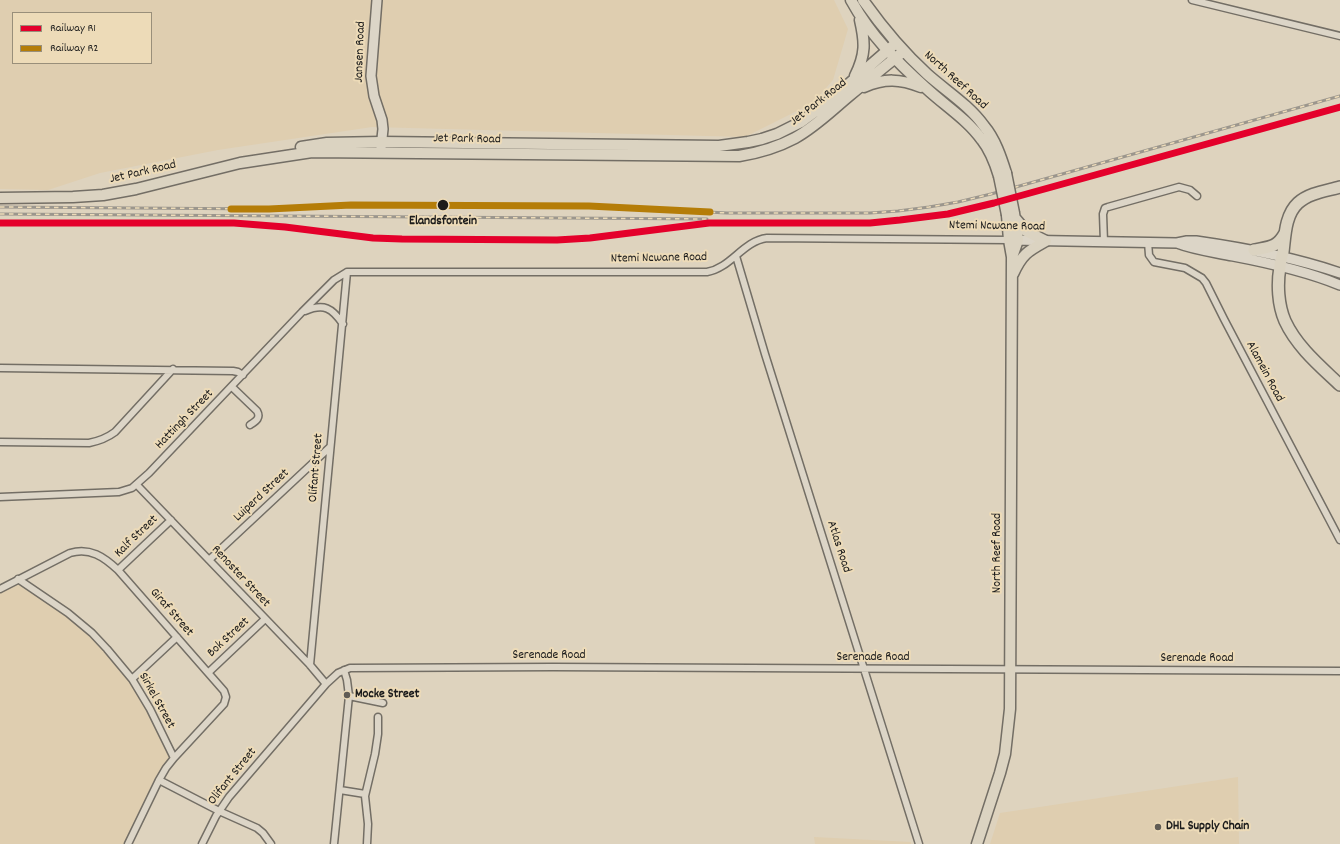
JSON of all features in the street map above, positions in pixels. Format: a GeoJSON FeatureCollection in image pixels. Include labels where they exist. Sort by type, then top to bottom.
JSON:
{"type":"FeatureCollection","features":[{"type":"Feature","properties":{"kind":"highway"},"geometry":{"type":"LineString","coordinates":[[1340,187],[1311,195],[1300,201],[1291,212],[1285,233],[1279,290],[1285,320],[1301,346],[1340,385]]}},
{"type":"Feature","properties":{"kind":"highway"},"geometry":{"type":"LineString","coordinates":[[1254,250],[1274,246],[1280,241],[1285,233]]}},
{"type":"Feature","properties":{"kind":"main road","name":"Jansen Road"},"geometry":{"type":"LineString","coordinates":[[377,0],[371,76],[372,89],[382,120],[383,129],[381,147]]}},
{"type":"Feature","properties":{"kind":"main road"},"geometry":{"type":"LineString","coordinates":[[851,0],[860,16],[891,55]]}},
{"type":"Feature","properties":{"kind":"main road"},"geometry":{"type":"LineString","coordinates":[[863,0],[896,44]]}},
{"type":"Feature","properties":{"kind":"main road"},"geometry":{"type":"LineString","coordinates":[[860,16],[864,37],[864,49],[855,85],[894,80],[910,83],[927,90]]}},
{"type":"Feature","properties":{"kind":"main road","name":"Jet Park Road"},"geometry":{"type":"LineString","coordinates":[[891,55],[896,44]]}},
{"type":"Feature","properties":{"kind":"main road","name":"North Reef Road"},"geometry":{"type":"LineString","coordinates":[[896,44],[972,112],[985,126],[998,150],[1012,215],[1010,709],[1005,754],[977,844]]}},
{"type":"Feature","properties":{"kind":"main road","name":"Jet Park Road"},"geometry":{"type":"LineString","coordinates":[[0,193],[72,194],[98,192],[139,184],[286,148],[327,143],[381,147],[739,156],[759,152],[794,139],[811,128],[855,85],[891,55],[904,51]]}},
{"type":"Feature","properties":{"kind":"main road","name":"North Reef Road"},"geometry":{"type":"LineString","coordinates":[[891,55],[927,90],[966,122],[982,140],[1003,174]]}},
{"type":"Feature","properties":{"kind":"main road","name":"Jet Park Road"},"geometry":{"type":"LineString","coordinates":[[0,198],[103,195],[132,190],[240,163],[312,152],[381,147]]}},
{"type":"Feature","properties":{"kind":"main road"},"geometry":{"type":"LineString","coordinates":[[1012,215],[1026,231],[1046,241]]}},
{"type":"Feature","properties":{"kind":"main road","name":"Ntemi Ncwane Road"},"geometry":{"type":"LineString","coordinates":[[1013,240],[1177,243],[1186,246],[1281,261],[1340,273]]}},
{"type":"Feature","properties":{"kind":"main road","name":"Ntemi Ncwane Road"},"geometry":{"type":"LineString","coordinates":[[1177,243],[1187,240],[1254,250],[1281,261],[1302,272],[1340,285]]}},
{"type":"Feature","properties":{"kind":"main road"},"geometry":{"type":"LineString","coordinates":[[1011,278],[1018,262],[1023,256],[1046,241]]}},
{"type":"Feature","properties":{"kind":"street"},"geometry":{"type":"LineString","coordinates":[[1192,0],[1340,36]]}},
{"type":"Feature","properties":{"kind":"street"},"geometry":{"type":"LineString","coordinates":[[1104,242],[1103,214],[1105,208],[1179,188],[1190,190],[1197,196]]}},
{"type":"Feature","properties":{"kind":"street","name":"Ntemi Ncwane Road"},"geometry":{"type":"LineString","coordinates":[[347,272],[707,272],[722,267],[754,243],[768,238],[1013,240]]}},
{"type":"Feature","properties":{"kind":"street","name":"Alamein Road"},"geometry":{"type":"LineString","coordinates":[[1148,242],[1149,255],[1154,262],[1185,268],[1199,276],[1206,283],[1340,540]]}},
{"type":"Feature","properties":{"kind":"street","name":"Atlas Road"},"geometry":{"type":"LineString","coordinates":[[736,256],[763,347],[919,844]]}},
{"type":"Feature","properties":{"kind":"street","name":"Hattingh Street"},"geometry":{"type":"LineString","coordinates":[[0,496],[108,493],[127,490],[137,485],[302,312],[334,280],[347,272]]}},
{"type":"Feature","properties":{"kind":"street","name":"Olifant Street"},"geometry":{"type":"LineString","coordinates":[[310,665],[347,272]]}},
{"type":"Feature","properties":{"kind":"street"},"geometry":{"type":"LineString","coordinates":[[302,312],[316,307],[322,307],[332,311],[342,324]]}},
{"type":"Feature","properties":{"kind":"street"},"geometry":{"type":"LineString","coordinates":[[0,368],[173,369],[235,371],[243,375]]}},
{"type":"Feature","properties":{"kind":"street"},"geometry":{"type":"LineString","coordinates":[[0,442],[98,442],[115,432],[173,369]]}},
{"type":"Feature","properties":{"kind":"street"},"geometry":{"type":"LineString","coordinates":[[232,387],[257,411],[258,419],[250,425]]}},
{"type":"Feature","properties":{"kind":"street","name":"Luiperd Street"},"geometry":{"type":"LineString","coordinates":[[209,560],[330,447]]}},
{"type":"Feature","properties":{"kind":"street","name":"Renoster Street"},"geometry":{"type":"LineString","coordinates":[[137,485],[265,620],[310,665],[326,684]]}},
{"type":"Feature","properties":{"kind":"street","name":"Kalf Street"},"geometry":{"type":"LineString","coordinates":[[118,570],[171,520]]}},
{"type":"Feature","properties":{"kind":"street","name":"Giraf Street"},"geometry":{"type":"LineString","coordinates":[[18,579],[58,558],[75,551],[86,551],[98,554],[118,570],[208,672],[224,691],[226,697],[224,704],[174,758]]}},
{"type":"Feature","properties":{"kind":"street"},"geometry":{"type":"LineString","coordinates":[[0,589],[18,579]]}},
{"type":"Feature","properties":{"kind":"street","name":"Sirkel Street"},"geometry":{"type":"LineString","coordinates":[[18,579],[68,613],[88,630],[132,679],[150,709],[174,758]]}},
{"type":"Feature","properties":{"kind":"street","name":"Bok Street"},"geometry":{"type":"LineString","coordinates":[[208,672],[265,620]]}},
{"type":"Feature","properties":{"kind":"street"},"geometry":{"type":"LineString","coordinates":[[132,679],[177,637]]}},
{"type":"Feature","properties":{"kind":"street","name":"Olifant Street"},"geometry":{"type":"LineString","coordinates":[[202,844],[219,811],[332,677],[344,670],[356,667],[407,668]]}},
{"type":"Feature","properties":{"kind":"street","name":"Serenade Road"},"geometry":{"type":"LineString","coordinates":[[407,668],[1340,671]]}},
{"type":"Feature","properties":{"kind":"street"},"geometry":{"type":"LineString","coordinates":[[334,844],[349,696],[344,670]]}},
{"type":"Feature","properties":{"kind":"street"},"geometry":{"type":"LineString","coordinates":[[349,696],[383,703]]}},
{"type":"Feature","properties":{"kind":"street"},"geometry":{"type":"LineString","coordinates":[[367,844],[368,820],[365,794],[369,783],[375,754],[378,734],[378,717]]}},
{"type":"Feature","properties":{"kind":"street"},"geometry":{"type":"LineString","coordinates":[[128,844],[159,780],[174,758]]}},
{"type":"Feature","properties":{"kind":"street"},"geometry":{"type":"LineString","coordinates":[[159,780],[219,811],[257,828],[264,833],[271,844]]}},
{"type":"Feature","properties":{"kind":"street"},"geometry":{"type":"LineString","coordinates":[[340,790],[365,794]]}},
{"type":"Feature","properties":{"kind":"shaded area"},"geometry":{"type":"Polygon","coordinates":[[[0,0],[834,0],[848,29],[833,80],[813,103],[745,137],[372,127],[218,150],[100,173],[48,190],[0,189],[0,0]]]}},
{"type":"Feature","properties":{"kind":"shaded area"},"geometry":{"type":"Polygon","coordinates":[[[18,579],[97,638],[132,679],[174,758],[129,844],[0,844],[0,589],[18,579]]]}},
{"type":"Feature","properties":{"kind":"shaded area"},"geometry":{"type":"Polygon","coordinates":[[[1238,777],[1239,844],[990,844],[1000,813],[1238,777]]]}},
{"type":"Feature","properties":{"kind":"shaded area"},"geometry":{"type":"Polygon","coordinates":[[[814,837],[911,842],[911,844],[815,844],[814,837]]]}},
{"type":"Feature","properties":{"kind":"railway"},"geometry":{"type":"LineString","coordinates":[[0,207],[269,209],[351,205],[589,206],[727,213],[870,213],[898,211],[958,202],[991,194],[1340,96]]}},
{"type":"Feature","properties":{"kind":"railway"},"geometry":{"type":"LineString","coordinates":[[0,223],[234,223],[285,227],[373,238],[557,240],[590,238],[709,223],[870,223],[948,214],[994,203],[1340,107]]}},
{"type":"Feature","properties":{"kind":"railway"},"geometry":{"type":"LineString","coordinates":[[0,214],[707,219]]}},
{"type":"Feature","properties":{"kind":"rail line","name":"R1"},"geometry":{"type":"LineString","coordinates":[[0,223],[234,223],[285,227],[373,238],[557,240],[590,238],[709,223],[870,223],[948,214],[994,203],[1340,107]]}},
{"type":"Feature","properties":{"kind":"rail line","name":"R2"},"geometry":{"type":"LineString","coordinates":[[231,209],[269,209],[351,205],[589,206],[710,212]]}},
{"type":"Feature","properties":{"kind":"place","name":"Elandsfontein"},"geometry":{"type":"Point","coordinates":[443,205]}},
{"type":"Feature","properties":{"kind":"place","name":"Mocke Street"},"geometry":{"type":"Point","coordinates":[347,695]}},
{"type":"Feature","properties":{"kind":"place","name":"DHL Supply Chain"},"geometry":{"type":"Point","coordinates":[1158,827]}}]}
